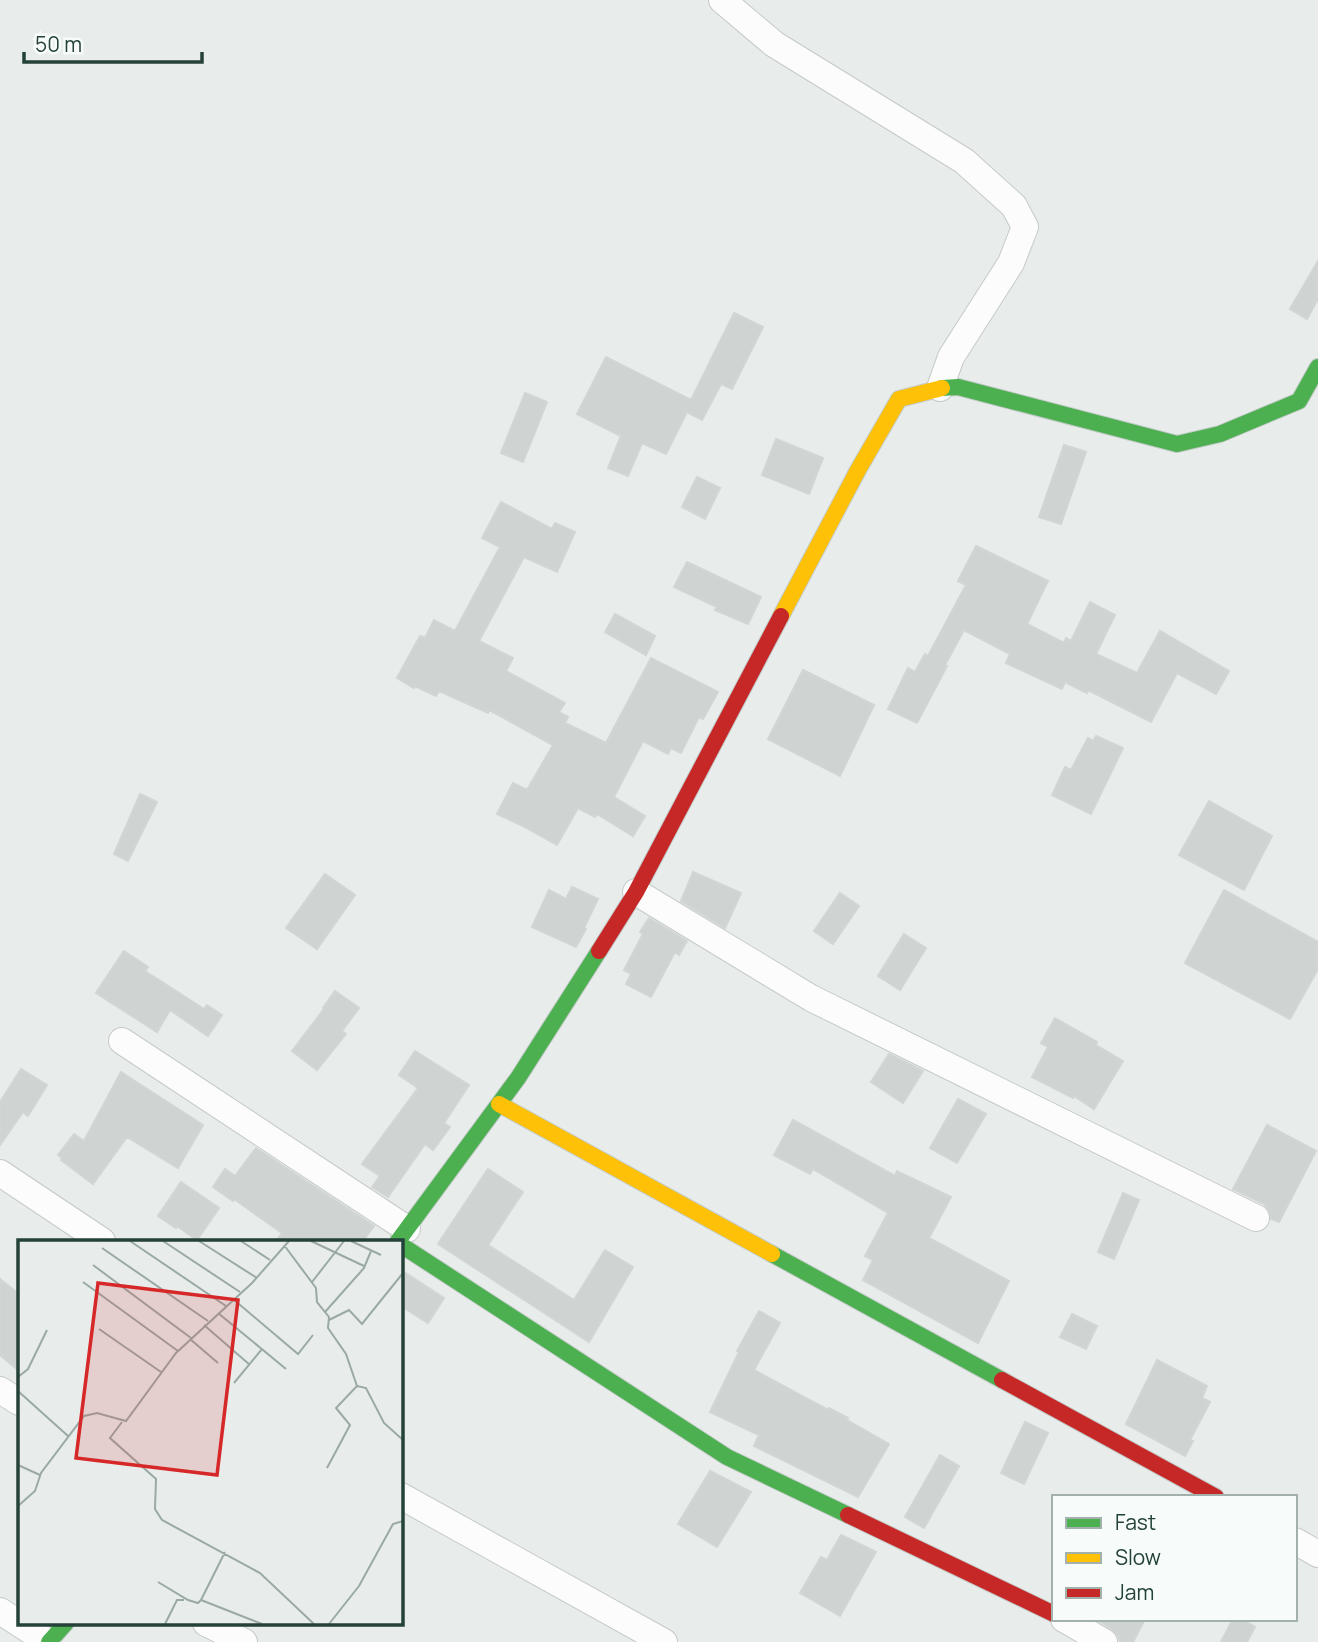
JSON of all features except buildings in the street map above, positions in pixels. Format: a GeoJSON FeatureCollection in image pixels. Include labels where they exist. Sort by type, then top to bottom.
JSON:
{"type":"FeatureCollection","features":[{"type":"Feature","properties":{"kind":"street"},"geometry":{"type":"LineString","coordinates":[[722,0],[774,44],[964,161],[1014,206],[1025,227],[1011,263],[951,358],[940,388]]}},
{"type":"Feature","properties":{"kind":"street"},"geometry":{"type":"LineString","coordinates":[[402,1238],[518,1079],[636,892],[852,482],[900,399],[940,388],[958,387],[1177,444],[1220,434],[1299,401],[1318,367]]}},
{"type":"Feature","properties":{"kind":"street"},"geometry":{"type":"LineString","coordinates":[[636,892],[811,998],[1256,1218]]}},
{"type":"Feature","properties":{"kind":"street"},"geometry":{"type":"LineString","coordinates":[[122,1041],[402,1238],[727,1457],[1052,1613]]}},
{"type":"Feature","properties":{"kind":"street"},"geometry":{"type":"LineString","coordinates":[[499,1104],[1212,1495]]}},
{"type":"Feature","properties":{"kind":"street"},"geometry":{"type":"LineString","coordinates":[[0,1174],[100,1240]]}},
{"type":"Feature","properties":{"kind":"street"},"geometry":{"type":"LineString","coordinates":[[0,1390],[18,1401]]}},
{"type":"Feature","properties":{"kind":"street"},"geometry":{"type":"LineString","coordinates":[[402,1497],[664,1642]]}},
{"type":"Feature","properties":{"kind":"street"},"geometry":{"type":"LineString","coordinates":[[1297,1542],[1318,1553]]}},
{"type":"Feature","properties":{"kind":"street"},"geometry":{"type":"LineString","coordinates":[[0,1611],[18,1623]]}},
{"type":"Feature","properties":{"kind":"street"},"geometry":{"type":"LineString","coordinates":[[1067,1621],[1104,1642]]}},
{"type":"Feature","properties":{"kind":"street"},"geometry":{"type":"LineString","coordinates":[[20,1624],[48,1642],[65,1624]]}},
{"type":"Feature","properties":{"kind":"street"},"geometry":{"type":"LineString","coordinates":[[208,1624],[244,1642]]}},
{"type":"Feature","properties":{"kind":"traffic: fast"},"geometry":{"type":"LineString","coordinates":[[942,388],[958,387],[1177,444],[1220,434],[1299,401],[1318,367]]}},
{"type":"Feature","properties":{"kind":"traffic: fast"},"geometry":{"type":"LineString","coordinates":[[399,1240],[518,1078],[599,951]]}},
{"type":"Feature","properties":{"kind":"traffic: fast"},"geometry":{"type":"LineString","coordinates":[[402,1246],[727,1457],[848,1515]]}},
{"type":"Feature","properties":{"kind":"traffic: fast"},"geometry":{"type":"LineString","coordinates":[[772,1254],[1002,1380]]}},
{"type":"Feature","properties":{"kind":"traffic: fast"},"geometry":{"type":"LineString","coordinates":[[49,1642],[65,1624]]}},
{"type":"Feature","properties":{"kind":"traffic: slow"},"geometry":{"type":"LineString","coordinates":[[781,616],[858,470],[899,399],[942,388]]}},
{"type":"Feature","properties":{"kind":"traffic: slow"},"geometry":{"type":"LineString","coordinates":[[499,1104],[772,1254]]}},
{"type":"Feature","properties":{"kind":"traffic: jam"},"geometry":{"type":"LineString","coordinates":[[599,951],[636,892],[781,616]]}},
{"type":"Feature","properties":{"kind":"traffic: jam"},"geometry":{"type":"LineString","coordinates":[[1002,1380],[1212,1495]]}},
{"type":"Feature","properties":{"kind":"traffic: jam"},"geometry":{"type":"LineString","coordinates":[[848,1515],[1052,1613]]}}]}
